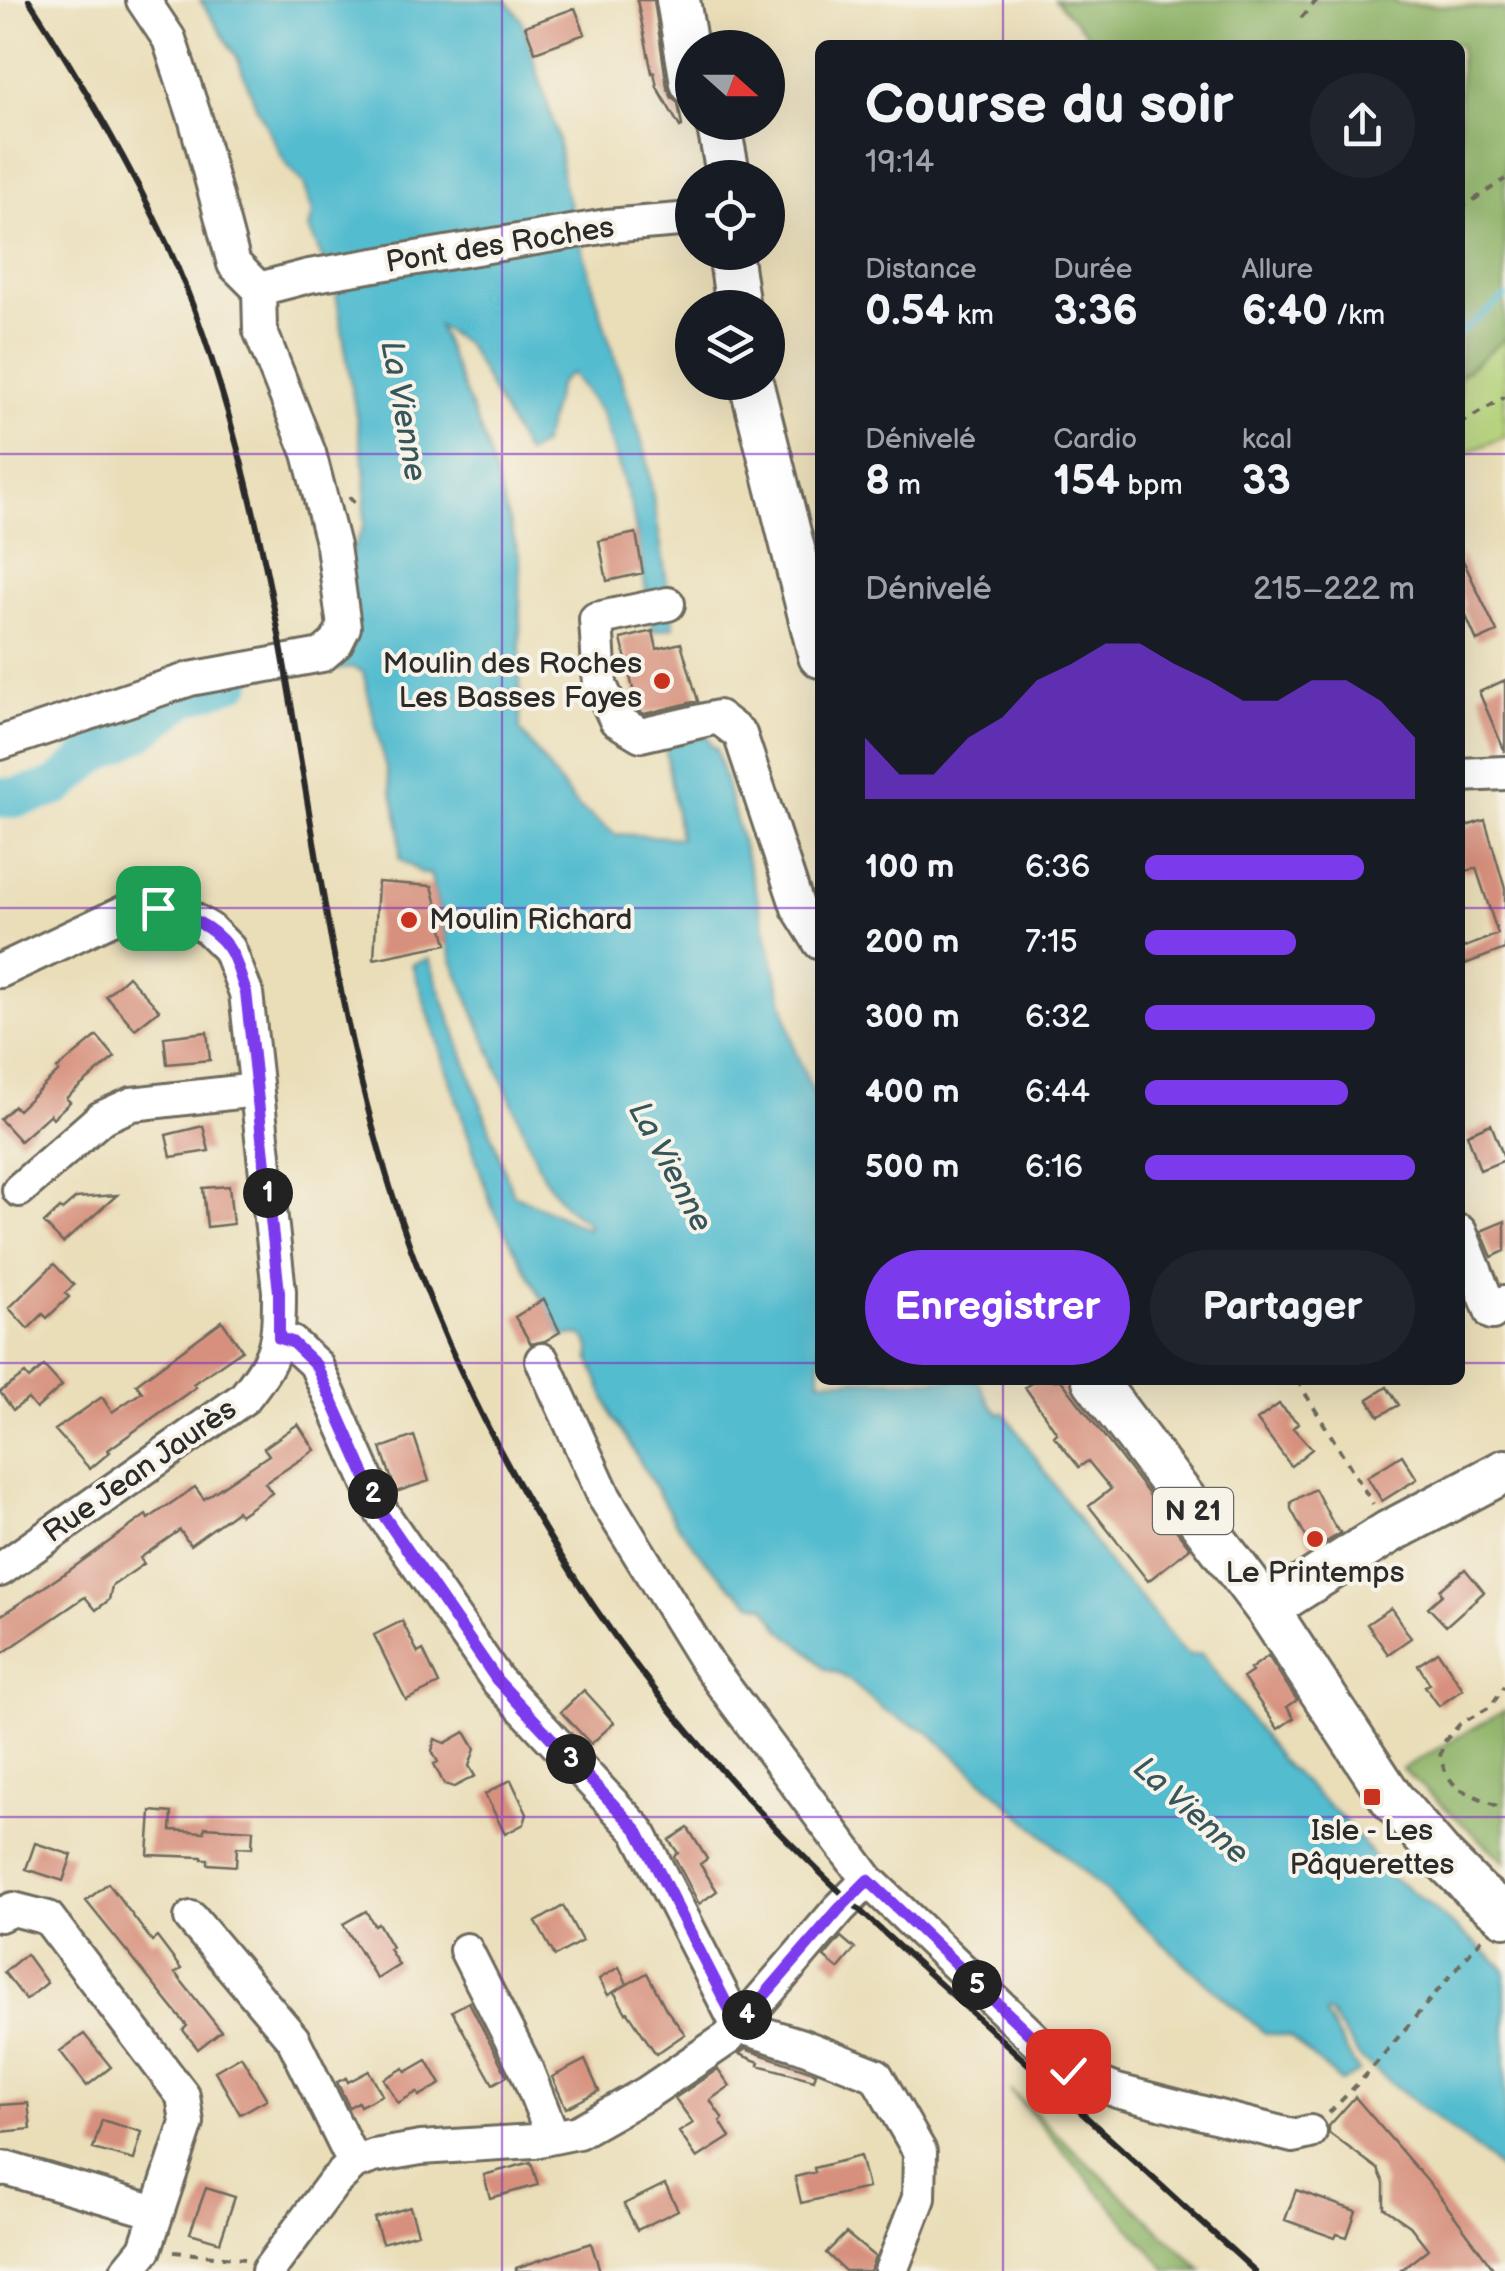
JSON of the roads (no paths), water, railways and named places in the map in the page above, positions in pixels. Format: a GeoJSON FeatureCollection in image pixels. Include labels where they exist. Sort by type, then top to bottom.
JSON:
{"type":"FeatureCollection","features":[{"type":"Feature","properties":{"kind":"main road"},"geometry":{"type":"LineString","coordinates":[[678,0],[683,30]]}},
{"type":"Feature","properties":{"kind":"main road"},"geometry":{"type":"LineString","coordinates":[[694,0],[700,30]]}},
{"type":"Feature","properties":{"kind":"main road"},"geometry":{"type":"LineString","coordinates":[[756,400],[815,636]]}},
{"type":"Feature","properties":{"kind":"main road","name":"N 21"},"geometry":{"type":"LineString","coordinates":[[1098,1385],[1267,1609],[1392,1799],[1479,1894],[1492,1929]]}},
{"type":"Feature","properties":{"kind":"main road"},"geometry":{"type":"LineString","coordinates":[[1267,1609],[1390,1532],[1505,1470]]}},
{"type":"Feature","properties":{"kind":"street"},"geometry":{"type":"LineString","coordinates":[[0,743],[190,679],[322,655],[336,643],[344,626],[333,546],[308,453],[260,330],[259,289],[234,264],[196,121],[169,38],[144,0]]}},
{"type":"Feature","properties":{"kind":"street","name":"Pont des Roches"},"geometry":{"type":"LineString","coordinates":[[259,289],[309,276],[607,226],[675,220]]}},
{"type":"Feature","properties":{"kind":"street"},"geometry":{"type":"LineString","coordinates":[[658,607],[596,620],[600,685],[616,720],[641,734],[718,717],[740,734],[798,908],[815,935]]}},
{"type":"Feature","properties":{"kind":"street"},"geometry":{"type":"LineString","coordinates":[[1465,776],[1505,773]]}},
{"type":"Feature","properties":{"kind":"street","name":"Rue Jean Jaurès"},"geometry":{"type":"LineString","coordinates":[[0,971],[129,910],[158,908],[186,916],[209,929],[229,948],[246,992],[279,1292],[279,1338],[266,1369],[244,1398],[0,1570]]}},
{"type":"Feature","properties":{"kind":"street"},"geometry":{"type":"LineString","coordinates":[[19,1190],[101,1118],[132,1104],[256,1090]]}},
{"type":"Feature","properties":{"kind":"street"},"geometry":{"type":"LineString","coordinates":[[1465,1242],[1498,1307]]}},
{"type":"Feature","properties":{"kind":"street"},"geometry":{"type":"LineString","coordinates":[[279,1338],[292,1342],[316,1365],[382,1513],[497,1680],[638,1831],[738,2026],[876,2076],[920,2152],[919,2198],[890,2271]]}},
{"type":"Feature","properties":{"kind":"street"},"geometry":{"type":"LineString","coordinates":[[542,1360],[605,1498],[708,1665],[868,1880],[1068,2071],[1117,2091],[1293,2136],[1310,2132]]}},
{"type":"Feature","properties":{"kind":"street"},"geometry":{"type":"LineString","coordinates":[[271,2267],[334,2182],[354,2163],[421,2148],[554,2138],[578,2132],[647,2092],[728,2038],[868,1880]]}},
{"type":"Feature","properties":{"kind":"street"},"geometry":{"type":"LineString","coordinates":[[0,1916],[12,1909],[48,1918],[182,2096],[187,2123],[136,2260]]}},
{"type":"Feature","properties":{"kind":"street"},"geometry":{"type":"LineString","coordinates":[[191,1918],[292,2039],[354,2163]]}},
{"type":"Feature","properties":{"kind":"street"},"geometry":{"type":"LineString","coordinates":[[466,1950],[526,2069],[554,2138]]}},
{"type":"Feature","properties":{"kind":"street"},"geometry":{"type":"LineString","coordinates":[[0,2169],[156,2212]]}},
{"type":"Feature","properties":{"kind":"water","name":"La Vienne"},"geometry":{"type":"Polygon","coordinates":[[[200,0],[506,0],[521,19],[558,138],[563,182],[646,454],[674,627],[653,631],[632,508],[602,414],[571,373],[559,383],[542,445],[526,454],[467,345],[438,326],[485,442],[520,559],[520,730],[577,806],[615,834],[680,838],[665,746],[707,735],[716,748],[795,1051],[815,1097],[815,1385],[980,1385],[989,1403],[1000,1414],[1004,1412],[1116,1574],[1135,1591],[1180,1648],[1189,1655],[1202,1654],[1280,1760],[1343,1819],[1391,1878],[1501,1965],[1505,1970],[1505,2175],[1360,2058],[1330,2014],[1326,2012],[1326,2017],[1359,2072],[1341,2082],[1290,2037],[1265,2033],[928,1731],[884,1710],[849,1680],[823,1668],[812,1654],[781,1630],[765,1606],[752,1603],[733,1588],[674,1520],[613,1418],[585,1338],[562,1336],[492,1207],[412,964],[429,959],[513,1194],[587,1229],[588,1223],[565,1206],[543,1176],[452,960],[430,874],[423,874],[400,859],[400,827],[363,672],[353,667],[320,672],[319,661],[349,654],[352,648],[347,562],[364,526],[366,476],[335,286],[309,229],[313,213],[304,184],[285,162],[256,106],[237,57],[200,0]]]}},
{"type":"Feature","properties":{"kind":"waterway"},"geometry":{"type":"LineString","coordinates":[[1465,329],[1505,297]]}},
{"type":"Feature","properties":{"kind":"waterway"},"geometry":{"type":"LineString","coordinates":[[0,797],[13,798],[58,786],[88,759],[140,731],[185,696],[233,680]]}},
{"type":"Feature","properties":{"kind":"railway"},"geometry":{"type":"LineString","coordinates":[[29,0],[136,181],[178,268],[206,344],[258,533],[338,977],[380,1153],[437,1316],[512,1474],[604,1622],[740,1791],[863,1913],[1255,2271]]}},
{"type":"Feature","properties":{"kind":"place","name":"Moulin des Roches Les Basses Fayes"},"geometry":{"type":"Point","coordinates":[662,681]}},
{"type":"Feature","properties":{"kind":"place","name":"Moulin Richard"},"geometry":{"type":"Point","coordinates":[409,920]}},
{"type":"Feature","properties":{"kind":"place","name":"Le Printemps"},"geometry":{"type":"Point","coordinates":[1315,1539]}},
{"type":"Feature","properties":{"kind":"place","name":"Isle - Les Pâquerettes"},"geometry":{"type":"Point","coordinates":[1372,1797]}}]}
